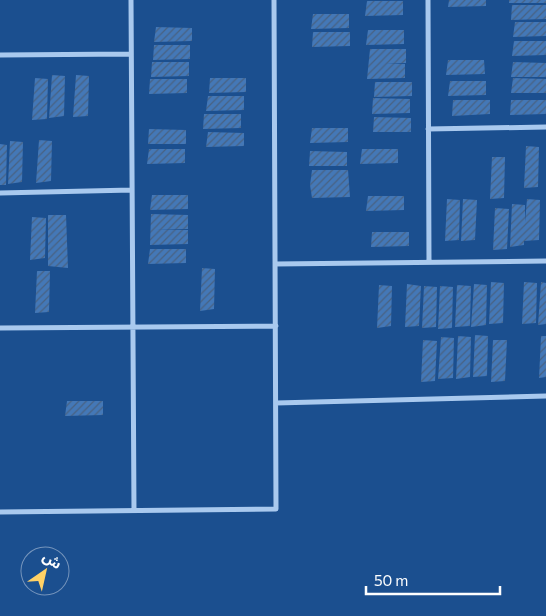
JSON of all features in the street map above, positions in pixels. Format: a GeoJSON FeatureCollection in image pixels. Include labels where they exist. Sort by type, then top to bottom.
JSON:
{"type":"FeatureCollection","features":[{"type":"Feature","properties":{"kind":"street"},"geometry":{"type":"LineString","coordinates":[[131,0],[134,511]]}},
{"type":"Feature","properties":{"kind":"street"},"geometry":{"type":"LineString","coordinates":[[0,512],[276,509],[274,0]]}},
{"type":"Feature","properties":{"kind":"street"},"geometry":{"type":"LineString","coordinates":[[428,0],[429,262]]}},
{"type":"Feature","properties":{"kind":"street"},"geometry":{"type":"LineString","coordinates":[[0,55],[132,54]]}},
{"type":"Feature","properties":{"kind":"street"},"geometry":{"type":"LineString","coordinates":[[428,129],[546,127]]}},
{"type":"Feature","properties":{"kind":"street"},"geometry":{"type":"LineString","coordinates":[[0,193],[132,190]]}},
{"type":"Feature","properties":{"kind":"street"},"geometry":{"type":"LineString","coordinates":[[276,264],[546,261]]}},
{"type":"Feature","properties":{"kind":"street"},"geometry":{"type":"LineString","coordinates":[[0,328],[276,326]]}},
{"type":"Feature","properties":{"kind":"street"},"geometry":{"type":"LineString","coordinates":[[276,404],[546,396]]}},
{"type":"Feature","properties":{"kind":"building"},"geometry":{"type":"Polygon","coordinates":[[[449,0],[486,0],[486,6],[448,7],[449,0]]]}},
{"type":"Feature","properties":{"kind":"building"},"geometry":{"type":"Polygon","coordinates":[[[509,0],[546,0],[546,3],[509,3],[509,0]]]}},
{"type":"Feature","properties":{"kind":"building"},"geometry":{"type":"Polygon","coordinates":[[[367,1],[403,1],[403,15],[365,16],[367,1]]]}},
{"type":"Feature","properties":{"kind":"building"},"geometry":{"type":"Polygon","coordinates":[[[512,5],[546,5],[546,19],[511,20],[512,5]]]}},
{"type":"Feature","properties":{"kind":"building"},"geometry":{"type":"Polygon","coordinates":[[[313,14],[349,14],[349,28],[311,29],[313,14]]]}},
{"type":"Feature","properties":{"kind":"building"},"geometry":{"type":"Polygon","coordinates":[[[515,22],[546,22],[546,36],[513,37],[515,22]]]}},
{"type":"Feature","properties":{"kind":"building"},"geometry":{"type":"Polygon","coordinates":[[[156,27],[192,28],[192,41],[154,42],[156,27]]]}},
{"type":"Feature","properties":{"kind":"building"},"geometry":{"type":"Polygon","coordinates":[[[368,30],[404,30],[404,44],[366,45],[368,30]]]}},
{"type":"Feature","properties":{"kind":"building"},"geometry":{"type":"Polygon","coordinates":[[[313,32],[350,32],[350,46],[312,47],[313,32]]]}},
{"type":"Feature","properties":{"kind":"building"},"geometry":{"type":"Polygon","coordinates":[[[514,41],[546,41],[546,55],[512,56],[514,41]]]}},
{"type":"Feature","properties":{"kind":"building"},"geometry":{"type":"Polygon","coordinates":[[[154,45],[190,45],[190,59],[153,60],[154,45]]]}},
{"type":"Feature","properties":{"kind":"building"},"geometry":{"type":"Polygon","coordinates":[[[370,49],[406,49],[406,63],[386,64],[405,64],[405,78],[367,79],[370,49]]]}},
{"type":"Feature","properties":{"kind":"building"},"geometry":{"type":"Polygon","coordinates":[[[448,60],[484,60],[485,74],[446,75],[448,60]]]}},
{"type":"Feature","properties":{"kind":"building"},"geometry":{"type":"Polygon","coordinates":[[[152,62],[189,62],[189,76],[151,77],[152,62]]]}},
{"type":"Feature","properties":{"kind":"building"},"geometry":{"type":"Polygon","coordinates":[[[513,62],[546,63],[546,77],[511,77],[513,62]]]}},
{"type":"Feature","properties":{"kind":"building"},"geometry":{"type":"Polygon","coordinates":[[[52,75],[65,76],[64,116],[49,118],[52,75]]]}},
{"type":"Feature","properties":{"kind":"building"},"geometry":{"type":"Polygon","coordinates":[[[76,75],[89,76],[88,116],[73,117],[76,75]]]}},
{"type":"Feature","properties":{"kind":"building"},"geometry":{"type":"Polygon","coordinates":[[[35,78],[48,79],[47,119],[32,120],[35,78]]]}},
{"type":"Feature","properties":{"kind":"building"},"geometry":{"type":"Polygon","coordinates":[[[210,78],[246,78],[246,92],[209,93],[210,78]]]}},
{"type":"Feature","properties":{"kind":"building"},"geometry":{"type":"Polygon","coordinates":[[[513,78],[546,79],[546,93],[511,93],[513,78]]]}},
{"type":"Feature","properties":{"kind":"building"},"geometry":{"type":"Polygon","coordinates":[[[150,79],[187,79],[187,93],[149,94],[150,79]]]}},
{"type":"Feature","properties":{"kind":"building"},"geometry":{"type":"Polygon","coordinates":[[[450,81],[486,81],[486,95],[448,96],[450,81]]]}},
{"type":"Feature","properties":{"kind":"building"},"geometry":{"type":"Polygon","coordinates":[[[375,82],[412,82],[412,96],[374,97],[375,82]]]}},
{"type":"Feature","properties":{"kind":"building"},"geometry":{"type":"Polygon","coordinates":[[[208,96],[244,96],[244,110],[206,111],[208,96]]]}},
{"type":"Feature","properties":{"kind":"building"},"geometry":{"type":"Polygon","coordinates":[[[373,98],[410,99],[410,113],[372,114],[373,98]]]}},
{"type":"Feature","properties":{"kind":"building"},"geometry":{"type":"Polygon","coordinates":[[[453,100],[490,100],[490,114],[452,116],[453,100]]]}},
{"type":"Feature","properties":{"kind":"building"},"geometry":{"type":"Polygon","coordinates":[[[511,100],[546,100],[546,114],[510,115],[511,100]]]}},
{"type":"Feature","properties":{"kind":"building"},"geometry":{"type":"Polygon","coordinates":[[[204,114],[241,114],[241,128],[203,129],[204,114]]]}},
{"type":"Feature","properties":{"kind":"building"},"geometry":{"type":"Polygon","coordinates":[[[374,117],[411,118],[411,132],[373,132],[374,117]]]}},
{"type":"Feature","properties":{"kind":"building"},"geometry":{"type":"Polygon","coordinates":[[[312,128],[348,128],[348,142],[310,143],[312,128]]]}},
{"type":"Feature","properties":{"kind":"building"},"geometry":{"type":"Polygon","coordinates":[[[149,129],[186,130],[186,144],[148,144],[149,129]]]}},
{"type":"Feature","properties":{"kind":"building"},"geometry":{"type":"Polygon","coordinates":[[[208,132],[244,133],[244,146],[206,147],[208,132]]]}},
{"type":"Feature","properties":{"kind":"building"},"geometry":{"type":"Polygon","coordinates":[[[39,140],[52,141],[51,181],[36,183],[39,140]]]}},
{"type":"Feature","properties":{"kind":"building"},"geometry":{"type":"Polygon","coordinates":[[[10,141],[23,142],[22,182],[8,184],[10,141]]]}},
{"type":"Feature","properties":{"kind":"building"},"geometry":{"type":"Polygon","coordinates":[[[0,144],[7,145],[6,185],[0,185],[0,144]]]}},
{"type":"Feature","properties":{"kind":"building"},"geometry":{"type":"Polygon","coordinates":[[[526,146],[539,147],[538,187],[524,188],[526,146]]]}},
{"type":"Feature","properties":{"kind":"building"},"geometry":{"type":"Polygon","coordinates":[[[149,149],[185,149],[185,163],[147,164],[149,149]]]}},
{"type":"Feature","properties":{"kind":"building"},"geometry":{"type":"Polygon","coordinates":[[[362,149],[398,149],[398,163],[360,164],[362,149]]]}},
{"type":"Feature","properties":{"kind":"building"},"geometry":{"type":"Polygon","coordinates":[[[310,151],[347,152],[347,166],[309,166],[310,151]]]}},
{"type":"Feature","properties":{"kind":"building"},"geometry":{"type":"Polygon","coordinates":[[[492,157],[505,157],[504,198],[490,199],[492,157]]]}},
{"type":"Feature","properties":{"kind":"building"},"geometry":{"type":"Polygon","coordinates":[[[312,170],[348,170],[350,197],[312,198],[310,185],[312,170]]]}},
{"type":"Feature","properties":{"kind":"building"},"geometry":{"type":"Polygon","coordinates":[[[152,195],[188,195],[188,209],[150,210],[152,195]]]}},
{"type":"Feature","properties":{"kind":"building"},"geometry":{"type":"Polygon","coordinates":[[[368,196],[404,196],[404,210],[366,211],[368,196]]]}},
{"type":"Feature","properties":{"kind":"building"},"geometry":{"type":"Polygon","coordinates":[[[447,199],[460,200],[459,240],[445,241],[447,199]]]}},
{"type":"Feature","properties":{"kind":"building"},"geometry":{"type":"Polygon","coordinates":[[[463,199],[477,200],[475,240],[461,241],[463,199]]]}},
{"type":"Feature","properties":{"kind":"building"},"geometry":{"type":"Polygon","coordinates":[[[527,199],[540,200],[539,240],[524,241],[524,245],[510,247],[512,204],[525,205],[525,222],[527,199]]]}},
{"type":"Feature","properties":{"kind":"building"},"geometry":{"type":"Polygon","coordinates":[[[495,208],[509,209],[507,249],[493,250],[495,208]]]}},
{"type":"Feature","properties":{"kind":"building"},"geometry":{"type":"Polygon","coordinates":[[[151,214],[188,215],[188,229],[156,230],[188,230],[188,244],[150,245],[151,214]]]}},
{"type":"Feature","properties":{"kind":"building"},"geometry":{"type":"Polygon","coordinates":[[[48,215],[66,215],[68,268],[48,266],[48,215]]]}},
{"type":"Feature","properties":{"kind":"building"},"geometry":{"type":"Polygon","coordinates":[[[32,217],[46,218],[45,258],[30,260],[32,217]]]}},
{"type":"Feature","properties":{"kind":"building"},"geometry":{"type":"Polygon","coordinates":[[[372,232],[409,232],[409,246],[371,247],[372,232]]]}},
{"type":"Feature","properties":{"kind":"building"},"geometry":{"type":"Polygon","coordinates":[[[150,249],[186,249],[186,263],[148,264],[150,249]]]}},
{"type":"Feature","properties":{"kind":"building"},"geometry":{"type":"Polygon","coordinates":[[[202,268],[215,269],[214,309],[200,311],[202,268]]]}},
{"type":"Feature","properties":{"kind":"building"},"geometry":{"type":"Polygon","coordinates":[[[37,271],[50,271],[49,312],[35,313],[37,271]]]}},
{"type":"Feature","properties":{"kind":"building"},"geometry":{"type":"Polygon","coordinates":[[[491,282],[504,283],[503,323],[489,324],[491,282]]]}},
{"type":"Feature","properties":{"kind":"building"},"geometry":{"type":"Polygon","coordinates":[[[524,282],[537,283],[536,323],[522,324],[524,282]]]}},
{"type":"Feature","properties":{"kind":"building"},"geometry":{"type":"Polygon","coordinates":[[[541,282],[546,283],[546,324],[538,325],[541,282]]]}},
{"type":"Feature","properties":{"kind":"building"},"geometry":{"type":"Polygon","coordinates":[[[407,284],[421,286],[419,326],[405,327],[407,284]]]}},
{"type":"Feature","properties":{"kind":"building"},"geometry":{"type":"Polygon","coordinates":[[[474,284],[487,285],[486,325],[471,327],[474,284]]]}},
{"type":"Feature","properties":{"kind":"building"},"geometry":{"type":"Polygon","coordinates":[[[379,285],[392,286],[391,326],[377,328],[379,285]]]}},
{"type":"Feature","properties":{"kind":"building"},"geometry":{"type":"Polygon","coordinates":[[[457,285],[471,286],[470,326],[455,327],[457,285]]]}},
{"type":"Feature","properties":{"kind":"building"},"geometry":{"type":"Polygon","coordinates":[[[424,286],[437,287],[436,327],[422,328],[424,286]]]}},
{"type":"Feature","properties":{"kind":"building"},"geometry":{"type":"Polygon","coordinates":[[[440,286],[453,287],[452,328],[438,329],[440,286]]]}},
{"type":"Feature","properties":{"kind":"building"},"geometry":{"type":"Polygon","coordinates":[[[475,335],[488,336],[487,376],[473,377],[475,335]]]}},
{"type":"Feature","properties":{"kind":"building"},"geometry":{"type":"Polygon","coordinates":[[[458,336],[471,337],[470,377],[456,379],[458,336]]]}},
{"type":"Feature","properties":{"kind":"building"},"geometry":{"type":"Polygon","coordinates":[[[541,336],[546,336],[546,377],[539,378],[541,336]]]}},
{"type":"Feature","properties":{"kind":"building"},"geometry":{"type":"Polygon","coordinates":[[[441,337],[454,338],[453,378],[438,379],[441,337]]]}},
{"type":"Feature","properties":{"kind":"building"},"geometry":{"type":"Polygon","coordinates":[[[423,340],[437,341],[435,381],[421,382],[423,340]]]}},
{"type":"Feature","properties":{"kind":"building"},"geometry":{"type":"Polygon","coordinates":[[[493,340],[507,340],[505,381],[491,382],[493,340]]]}},
{"type":"Feature","properties":{"kind":"building"},"geometry":{"type":"Polygon","coordinates":[[[67,401],[103,401],[103,415],[65,416],[67,401]]]}}]}
